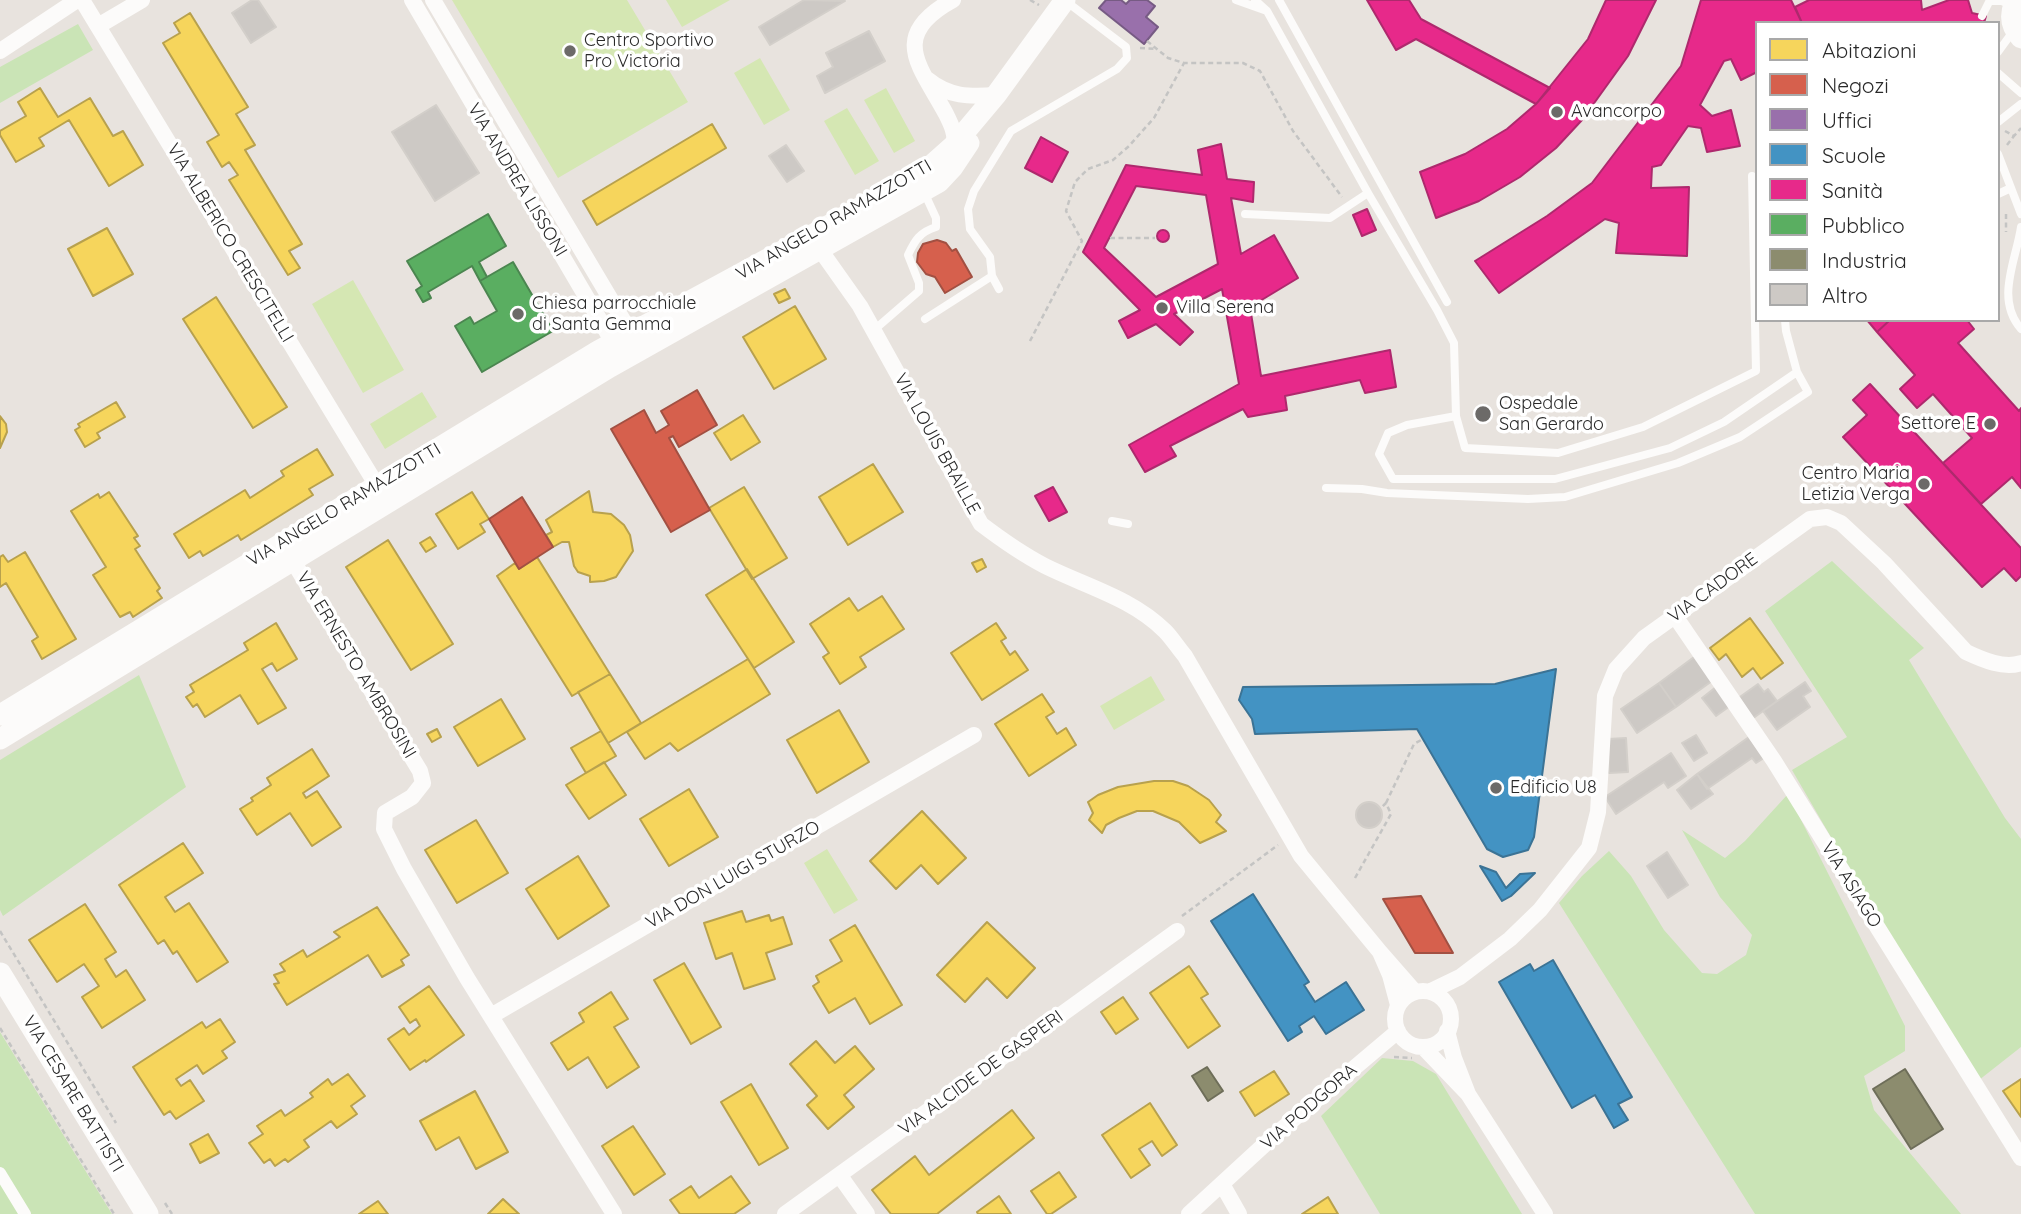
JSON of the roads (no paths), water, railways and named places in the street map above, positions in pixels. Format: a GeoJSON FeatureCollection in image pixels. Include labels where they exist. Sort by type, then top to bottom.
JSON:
{"type":"FeatureCollection","features":[{"type":"Feature","properties":{"kind":"main road","name":"VIA CESARE BATTISTI"},"geometry":{"type":"LineString","coordinates":[[0,974],[156,1208]]}},
{"type":"Feature","properties":{"kind":"street"},"geometry":{"type":"LineString","coordinates":[[98,26],[142,0]]}},
{"type":"Feature","properties":{"kind":"street","name":"VIA ANDREA LISSONI"},"geometry":{"type":"LineString","coordinates":[[412,0],[627,346]]}},
{"type":"Feature","properties":{"kind":"street","name":"VIA ANDREA LISSONI"},"geometry":{"type":"LineString","coordinates":[[433,0],[627,346]]}},
{"type":"Feature","properties":{"kind":"street"},"geometry":{"type":"LineString","coordinates":[[953,0],[929,16],[919,30],[915,54],[922,76],[950,124],[955,139],[954,145]]}},
{"type":"Feature","properties":{"kind":"street"},"geometry":{"type":"LineString","coordinates":[[922,76],[956,95],[996,95],[1065,0]]}},
{"type":"Feature","properties":{"kind":"street"},"geometry":{"type":"LineString","coordinates":[[0,51],[70,2]]}},
{"type":"Feature","properties":{"kind":"street","name":"VIA ALBERICO CRESCITELLI"},"geometry":{"type":"LineString","coordinates":[[70,2],[98,26],[382,494]]}},
{"type":"Feature","properties":{"kind":"street"},"geometry":{"type":"LineString","coordinates":[[2015,3],[2011,22],[2018,34]]}},
{"type":"Feature","properties":{"kind":"street","name":"VIA ANGELO RAMAZZOTTI"},"geometry":{"type":"LineString","coordinates":[[815,243],[927,169],[954,145],[996,95]]}},
{"type":"Feature","properties":{"kind":"street","name":"VIA ANGELO RAMAZZOTTI"},"geometry":{"type":"LineString","coordinates":[[0,739],[78,680],[627,346],[815,243],[923,191],[946,176],[953,167],[996,95]]}},
{"type":"Feature","properties":{"kind":"street","name":"VIA LOUIS BRAILLE"},"geometry":{"type":"LineString","coordinates":[[815,243],[860,306],[981,524],[1017,550],[1045,566],[1109,594],[1164,631],[1185,656],[1289,837],[1313,873],[1380,952],[1423,991]]}},
{"type":"Feature","properties":{"kind":"street","name":"VIA ANGELO RAMAZZOTTI"},"geometry":{"type":"LineString","coordinates":[[0,716],[78,680],[293,561],[382,494]]}},
{"type":"Feature","properties":{"kind":"street","name":"VIA CADORE"},"geometry":{"type":"LineString","coordinates":[[1423,991],[1460,977],[1510,939],[1540,910],[1589,848],[1595,831],[1599,795],[1605,696],[1616,668],[1644,638],[1810,519],[1827,517],[1841,523],[1884,563],[1966,652],[1985,660],[2013,666],[2021,663]]}},
{"type":"Feature","properties":{"kind":"street","name":"VIA ERNESTO AMBROSINI"},"geometry":{"type":"LineString","coordinates":[[293,561],[420,771],[423,783],[412,797],[386,813],[384,829],[404,869],[491,1016]]}},
{"type":"Feature","properties":{"kind":"street","name":"VIA ASIAGO"},"geometry":{"type":"LineString","coordinates":[[1675,616],[1774,761],[2021,1158]]}},
{"type":"Feature","properties":{"kind":"street","name":"VIA DON LUIGI STURZO"},"geometry":{"type":"LineString","coordinates":[[491,1016],[974,735]]}},
{"type":"Feature","properties":{"kind":"street","name":"VIA ALCIDE DE GASPERI"},"geometry":{"type":"LineString","coordinates":[[786,1214],[1177,931]]}},
{"type":"Feature","properties":{"kind":"street"},"geometry":{"type":"LineString","coordinates":[[1380,952],[1398,1005],[1395,1020],[1398,1031],[1468,1094]]}},
{"type":"Feature","properties":{"kind":"street"},"geometry":{"type":"LineString","coordinates":[[1398,1005],[1423,991],[1440,996],[1447,1005],[1450,1015],[1447,1031],[1443,1038],[1422,1055]]}},
{"type":"Feature","properties":{"kind":"street"},"geometry":{"type":"LineString","coordinates":[[491,1016],[614,1214]]}},
{"type":"Feature","properties":{"kind":"street","name":"VIA PODGORA"},"geometry":{"type":"LineString","coordinates":[[1189,1214],[1276,1134],[1398,1031]]}},
{"type":"Feature","properties":{"kind":"street"},"geometry":{"type":"LineString","coordinates":[[1447,1031],[1456,1065],[1468,1094],[1545,1214]]}},
{"type":"Feature","properties":{"kind":"street"},"geometry":{"type":"LineString","coordinates":[[0,1172],[26,1214]]}},
{"type":"Feature","properties":{"kind":"street"},"geometry":{"type":"LineString","coordinates":[[840,1176],[867,1214]]}},
{"type":"Feature","properties":{"kind":"street"},"geometry":{"type":"LineString","coordinates":[[1222,1184],[1239,1214]]}},
{"type":"Feature","properties":{"kind":"lane"},"geometry":{"type":"LineString","coordinates":[[999,289],[992,276],[990,257],[970,229],[968,209],[974,191],[1011,131],[1116,69],[1127,58],[1126,47],[1065,0]]}},
{"type":"Feature","properties":{"kind":"lane"},"geometry":{"type":"LineString","coordinates":[[1236,0],[1267,11]]}},
{"type":"Feature","properties":{"kind":"lane"},"geometry":{"type":"LineString","coordinates":[[1255,0],[1267,11],[1454,344],[1456,416],[1465,448],[1558,453],[1643,427],[1756,371],[1752,176]]}},
{"type":"Feature","properties":{"kind":"lane"},"geometry":{"type":"LineString","coordinates":[[1279,0],[1447,302]]}},
{"type":"Feature","properties":{"kind":"lane"},"geometry":{"type":"LineString","coordinates":[[1982,16],[1991,0],[2015,3]]}},
{"type":"Feature","properties":{"kind":"lane"},"geometry":{"type":"LineString","coordinates":[[2000,50],[2018,34]]}},
{"type":"Feature","properties":{"kind":"lane"},"geometry":{"type":"LineString","coordinates":[[2000,75],[2021,93]]}},
{"type":"Feature","properties":{"kind":"lane"},"geometry":{"type":"LineString","coordinates":[[2000,122],[2021,104]]}},
{"type":"Feature","properties":{"kind":"lane"},"geometry":{"type":"LineString","coordinates":[[2000,159],[2021,214]]}},
{"type":"Feature","properties":{"kind":"lane"},"geometry":{"type":"LineString","coordinates":[[2000,193],[2011,188]]}},
{"type":"Feature","properties":{"kind":"lane"},"geometry":{"type":"LineString","coordinates":[[874,330],[919,291],[919,283],[908,256],[915,240],[923,231],[936,227],[936,219],[923,191]]}},
{"type":"Feature","properties":{"kind":"lane"},"geometry":{"type":"LineString","coordinates":[[1245,214],[1330,218],[1368,193]]}},
{"type":"Feature","properties":{"kind":"lane"},"geometry":{"type":"LineString","coordinates":[[2021,228],[2018,248],[2002,284],[2014,321],[2021,329]]}},
{"type":"Feature","properties":{"kind":"lane"},"geometry":{"type":"LineString","coordinates":[[925,319],[992,276]]}},
{"type":"Feature","properties":{"kind":"lane"},"geometry":{"type":"LineString","coordinates":[[1326,488],[1528,499],[1564,497],[1678,463],[1740,437],[1808,392],[1797,373],[1785,322]]}},
{"type":"Feature","properties":{"kind":"lane"},"geometry":{"type":"LineString","coordinates":[[1456,416],[1407,425],[1388,433],[1379,454],[1393,479],[1555,479],[1568,476],[1670,448],[1724,422],[1797,373]]}},
{"type":"Feature","properties":{"kind":"lane"},"geometry":{"type":"LineString","coordinates":[[1112,521],[1128,524]]}},
{"type":"Feature","properties":{"kind":"place","name":"Centro Sportivo Pro Victoria"},"geometry":{"type":"Point","coordinates":[570,51]}},
{"type":"Feature","properties":{"kind":"place","name":"Avancorpo"},"geometry":{"type":"Point","coordinates":[1557,112]}},
{"type":"Feature","properties":{"kind":"place","name":"Villa Serena"},"geometry":{"type":"Point","coordinates":[1162,308]}},
{"type":"Feature","properties":{"kind":"place","name":"Chiesa parrocchiale di Santa Gemma"},"geometry":{"type":"Point","coordinates":[518,314]}},
{"type":"Feature","properties":{"kind":"place","name":"Ospedale San Gerardo"},"geometry":{"type":"Point","coordinates":[1483,414]}},
{"type":"Feature","properties":{"kind":"place","name":"Settore E"},"geometry":{"type":"Point","coordinates":[1990,424]}},
{"type":"Feature","properties":{"kind":"place","name":"Centro Maria Letizia Verga"},"geometry":{"type":"Point","coordinates":[1924,484]}},
{"type":"Feature","properties":{"kind":"place","name":"Edificio U8"},"geometry":{"type":"Point","coordinates":[1496,788]}}]}
